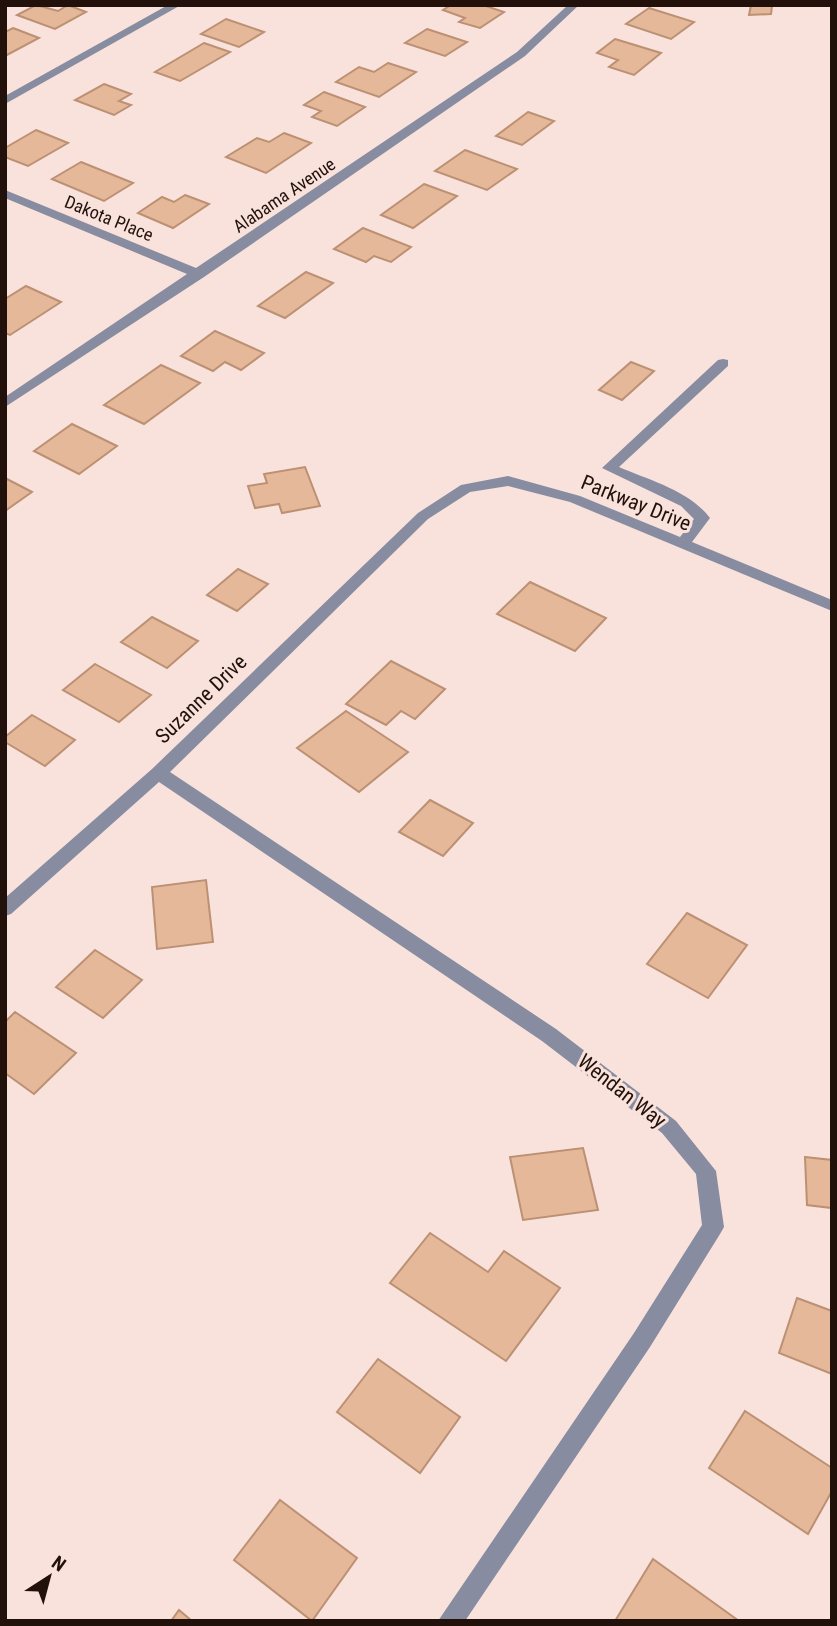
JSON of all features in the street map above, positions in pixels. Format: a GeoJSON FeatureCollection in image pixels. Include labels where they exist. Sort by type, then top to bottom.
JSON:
{"type":"FeatureCollection","features":[{"type":"Feature","properties":{"kind":"street"},"geometry":{"type":"LineString","coordinates":[[5,101],[176,5]]}},
{"type":"Feature","properties":{"kind":"street","name":"Alabama Avenue"},"geometry":{"type":"LineString","coordinates":[[5,403],[521,54],[574,5]]}},
{"type":"Feature","properties":{"kind":"street","name":"Dakota Place"},"geometry":{"type":"LineString","coordinates":[[5,194],[199,274]]}},
{"type":"Feature","properties":{"kind":"street"},"geometry":{"type":"LineString","coordinates":[[681,544],[703,517],[686,503],[609,468],[723,363]]}},
{"type":"Feature","properties":{"kind":"street","name":"Parkway Drive"},"geometry":{"type":"LineString","coordinates":[[423,516],[466,488],[508,481],[575,499],[832,606]]}},
{"type":"Feature","properties":{"kind":"street","name":"Suzanne Drive"},"geometry":{"type":"LineString","coordinates":[[5,909],[158,773],[423,516]]}},
{"type":"Feature","properties":{"kind":"street","name":"Wendan Way"},"geometry":{"type":"LineString","coordinates":[[158,773],[549,1035],[669,1126],[706,1171],[713,1227],[642,1340],[450,1621]]}},
{"type":"Feature","properties":{"kind":"building"},"geometry":{"type":"Polygon","coordinates":[[[36,5],[58,11],[68,5],[86,12],[55,29],[17,15],[36,5]]]}},
{"type":"Feature","properties":{"kind":"building"},"geometry":{"type":"Polygon","coordinates":[[[451,5],[483,5],[504,12],[480,28],[459,22],[465,18],[443,10],[451,5]]]}},
{"type":"Feature","properties":{"kind":"building"},"geometry":{"type":"Polygon","coordinates":[[[751,5],[772,6],[771,14],[749,15],[751,5]]]}},
{"type":"Feature","properties":{"kind":"building"},"geometry":{"type":"Polygon","coordinates":[[[649,8],[694,22],[671,39],[626,24],[649,8]]]}},
{"type":"Feature","properties":{"kind":"building"},"geometry":{"type":"Polygon","coordinates":[[[226,19],[264,32],[239,47],[201,34],[226,19]]]}},
{"type":"Feature","properties":{"kind":"building"},"geometry":{"type":"Polygon","coordinates":[[[13,28],[39,38],[5,56],[5,32],[13,28]]]}},
{"type":"Feature","properties":{"kind":"building"},"geometry":{"type":"Polygon","coordinates":[[[427,29],[467,42],[445,56],[405,43],[427,29]]]}},
{"type":"Feature","properties":{"kind":"building"},"geometry":{"type":"Polygon","coordinates":[[[615,39],[661,53],[634,75],[609,67],[618,60],[597,53],[615,39]]]}},
{"type":"Feature","properties":{"kind":"building"},"geometry":{"type":"Polygon","coordinates":[[[204,43],[230,52],[180,81],[155,72],[204,43]]]}},
{"type":"Feature","properties":{"kind":"building"},"geometry":{"type":"Polygon","coordinates":[[[388,63],[416,72],[379,97],[336,82],[359,67],[374,72],[388,63]]]}},
{"type":"Feature","properties":{"kind":"building"},"geometry":{"type":"Polygon","coordinates":[[[104,84],[131,94],[119,101],[131,105],[114,115],[75,100],[104,84]]]}},
{"type":"Feature","properties":{"kind":"building"},"geometry":{"type":"Polygon","coordinates":[[[324,92],[365,107],[337,126],[312,117],[321,111],[304,105],[324,92]]]}},
{"type":"Feature","properties":{"kind":"building"},"geometry":{"type":"Polygon","coordinates":[[[528,112],[554,121],[522,145],[496,136],[528,112]]]}},
{"type":"Feature","properties":{"kind":"building"},"geometry":{"type":"Polygon","coordinates":[[[36,130],[68,143],[28,166],[5,157],[5,148],[36,130]]]}},
{"type":"Feature","properties":{"kind":"building"},"geometry":{"type":"Polygon","coordinates":[[[284,133],[311,143],[266,173],[226,157],[257,138],[269,142],[284,133]]]}},
{"type":"Feature","properties":{"kind":"building"},"geometry":{"type":"Polygon","coordinates":[[[465,150],[517,169],[487,190],[435,171],[465,150]]]}},
{"type":"Feature","properties":{"kind":"building"},"geometry":{"type":"Polygon","coordinates":[[[81,162],[133,183],[104,201],[52,179],[81,162]]]}},
{"type":"Feature","properties":{"kind":"building"},"geometry":{"type":"Polygon","coordinates":[[[424,184],[457,196],[413,228],[381,215],[424,184]]]}},
{"type":"Feature","properties":{"kind":"building"},"geometry":{"type":"Polygon","coordinates":[[[185,195],[209,204],[173,228],[138,213],[162,197],[174,202],[185,195]]]}},
{"type":"Feature","properties":{"kind":"building"},"geometry":{"type":"Polygon","coordinates":[[[363,228],[411,247],[391,262],[374,256],[366,262],[334,249],[363,228]]]}},
{"type":"Feature","properties":{"kind":"building"},"geometry":{"type":"Polygon","coordinates":[[[306,272],[333,283],[285,318],[258,306],[306,272]]]}},
{"type":"Feature","properties":{"kind":"building"},"geometry":{"type":"Polygon","coordinates":[[[26,286],[61,302],[10,335],[5,333],[5,299],[26,286]]]}},
{"type":"Feature","properties":{"kind":"building"},"geometry":{"type":"Polygon","coordinates":[[[215,331],[264,353],[241,370],[225,362],[213,371],[181,356],[215,331]]]}},
{"type":"Feature","properties":{"kind":"building"},"geometry":{"type":"Polygon","coordinates":[[[631,362],[654,371],[622,400],[599,390],[631,362]]]}},
{"type":"Feature","properties":{"kind":"building"},"geometry":{"type":"Polygon","coordinates":[[[161,365],[200,383],[144,424],[104,405],[161,365]]]}},
{"type":"Feature","properties":{"kind":"building"},"geometry":{"type":"Polygon","coordinates":[[[72,424],[117,446],[79,474],[34,451],[72,424]]]}},
{"type":"Feature","properties":{"kind":"building"},"geometry":{"type":"Polygon","coordinates":[[[305,467],[320,506],[282,513],[279,504],[255,508],[248,486],[267,483],[264,474],[305,467]]]}},
{"type":"Feature","properties":{"kind":"building"},"geometry":{"type":"Polygon","coordinates":[[[5,478],[32,492],[5,511],[5,478]]]}},
{"type":"Feature","properties":{"kind":"building"},"geometry":{"type":"Polygon","coordinates":[[[238,569],[268,584],[237,611],[207,595],[238,569]]]}},
{"type":"Feature","properties":{"kind":"building"},"geometry":{"type":"Polygon","coordinates":[[[530,582],[606,618],[575,651],[497,614],[530,582]]]}},
{"type":"Feature","properties":{"kind":"building"},"geometry":{"type":"Polygon","coordinates":[[[152,617],[198,641],[167,668],[121,642],[152,617]]]}},
{"type":"Feature","properties":{"kind":"building"},"geometry":{"type":"Polygon","coordinates":[[[391,661],[445,689],[415,719],[401,711],[386,725],[346,704],[391,661]]]}},
{"type":"Feature","properties":{"kind":"building"},"geometry":{"type":"Polygon","coordinates":[[[95,664],[151,695],[119,722],[63,690],[95,664]]]}},
{"type":"Feature","properties":{"kind":"building"},"geometry":{"type":"Polygon","coordinates":[[[346,711],[408,752],[359,792],[297,748],[346,711]]]}},
{"type":"Feature","properties":{"kind":"building"},"geometry":{"type":"Polygon","coordinates":[[[32,715],[75,740],[45,766],[5,742],[5,737],[32,715]]]}},
{"type":"Feature","properties":{"kind":"building"},"geometry":{"type":"Polygon","coordinates":[[[430,800],[473,823],[443,856],[399,832],[430,800]]]}},
{"type":"Feature","properties":{"kind":"building"},"geometry":{"type":"Polygon","coordinates":[[[206,880],[213,942],[157,949],[152,887],[206,880]]]}},
{"type":"Feature","properties":{"kind":"building"},"geometry":{"type":"Polygon","coordinates":[[[687,913],[747,945],[708,998],[647,964],[687,913]]]}},
{"type":"Feature","properties":{"kind":"building"},"geometry":{"type":"Polygon","coordinates":[[[95,950],[142,980],[103,1018],[56,987],[95,950]]]}},
{"type":"Feature","properties":{"kind":"building"},"geometry":{"type":"Polygon","coordinates":[[[15,1012],[76,1053],[34,1094],[5,1073],[5,1022],[15,1012]]]}},
{"type":"Feature","properties":{"kind":"building"},"geometry":{"type":"Polygon","coordinates":[[[583,1148],[598,1210],[523,1220],[510,1157],[583,1148]]]}},
{"type":"Feature","properties":{"kind":"building"},"geometry":{"type":"Polygon","coordinates":[[[805,1157],[832,1160],[832,1208],[807,1205],[805,1157]]]}},
{"type":"Feature","properties":{"kind":"building"},"geometry":{"type":"Polygon","coordinates":[[[430,1233],[488,1272],[504,1251],[560,1288],[506,1361],[390,1283],[430,1233]]]}},
{"type":"Feature","properties":{"kind":"building"},"geometry":{"type":"Polygon","coordinates":[[[797,1298],[832,1311],[832,1374],[779,1353],[797,1298]]]}},
{"type":"Feature","properties":{"kind":"building"},"geometry":{"type":"Polygon","coordinates":[[[378,1359],[460,1417],[420,1473],[337,1412],[378,1359]]]}},
{"type":"Feature","properties":{"kind":"building"},"geometry":{"type":"Polygon","coordinates":[[[745,1411],[832,1468],[832,1491],[808,1534],[709,1468],[745,1411]]]}},
{"type":"Feature","properties":{"kind":"building"},"geometry":{"type":"Polygon","coordinates":[[[280,1500],[357,1558],[312,1621],[234,1560],[280,1500]]]}},
{"type":"Feature","properties":{"kind":"building"},"geometry":{"type":"Polygon","coordinates":[[[653,1559],[739,1621],[615,1621],[653,1559]]]}},
{"type":"Feature","properties":{"kind":"building"},"geometry":{"type":"Polygon","coordinates":[[[179,1610],[192,1621],[171,1621],[179,1610]]]}}]}
